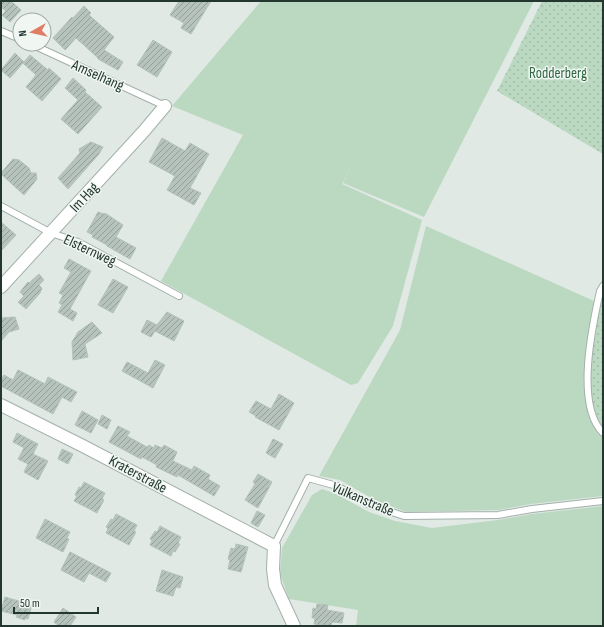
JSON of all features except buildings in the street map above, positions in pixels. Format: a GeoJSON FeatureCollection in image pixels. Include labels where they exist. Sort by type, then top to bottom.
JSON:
{"type":"FeatureCollection","features":[{"type":"Feature","properties":{"kind":"street","name":"Im Hag"},"geometry":{"type":"LineString","coordinates":[[1,287],[52,233],[81,198],[144,131],[165,106]]}},
{"type":"Feature","properties":{"kind":"street","name":"Kraterstraße"},"geometry":{"type":"LineString","coordinates":[[1,405],[83,446],[274,546]]}},
{"type":"Feature","properties":{"kind":"street","name":"Vulkanstraße"},"geometry":{"type":"LineString","coordinates":[[274,546],[273,569],[275,585],[294,626]]}},
{"type":"Feature","properties":{"kind":"lane"},"geometry":{"type":"LineString","coordinates":[[1,31],[12,36]]}},
{"type":"Feature","properties":{"kind":"lane","name":"Amselhang"},"geometry":{"type":"LineString","coordinates":[[47,52],[165,106]]}},
{"type":"Feature","properties":{"kind":"lane","name":"Elsternweg"},"geometry":{"type":"LineString","coordinates":[[1,206],[52,233],[78,242],[179,296]]}},
{"type":"Feature","properties":{"kind":"lane"},"geometry":{"type":"LineString","coordinates":[[603,286],[600,291],[590,344],[588,388],[590,405],[598,428],[603,433]]}},
{"type":"Feature","properties":{"kind":"lane","name":"Vulkanstraße"},"geometry":{"type":"LineString","coordinates":[[274,546],[308,478],[337,486],[370,505],[404,516],[498,515],[532,509],[603,501]]}},
{"type":"Feature","properties":{"kind":"green space"},"geometry":{"type":"Polygon","coordinates":[[[261,1],[534,1],[424,217],[343,183],[351,166],[342,184],[422,220],[393,326],[358,383],[351,385],[161,281],[243,135],[172,106],[261,1]]]}},
{"type":"Feature","properties":{"kind":"green space","name":"Rodderberg"},"geometry":{"type":"Polygon","coordinates":[[[542,1],[603,1],[603,154],[497,91],[542,1]]]}},
{"type":"Feature","properties":{"kind":"green space"},"geometry":{"type":"Polygon","coordinates":[[[426,226],[594,301],[587,343],[583,388],[594,430],[603,439],[603,496],[531,504],[499,510],[406,512],[373,499],[340,480],[319,476],[400,330],[426,226]]]}},
{"type":"Feature","properties":{"kind":"green space"},"geometry":{"type":"Polygon","coordinates":[[[603,279],[603,439],[594,430],[585,406],[583,388],[587,343],[594,301],[597,290],[603,279]]]}},
{"type":"Feature","properties":{"kind":"green space"},"geometry":{"type":"Polygon","coordinates":[[[322,489],[336,494],[369,512],[395,521],[432,528],[603,506],[603,626],[356,626],[358,610],[289,599],[280,574],[282,548],[312,495],[322,489]]]}}]}
